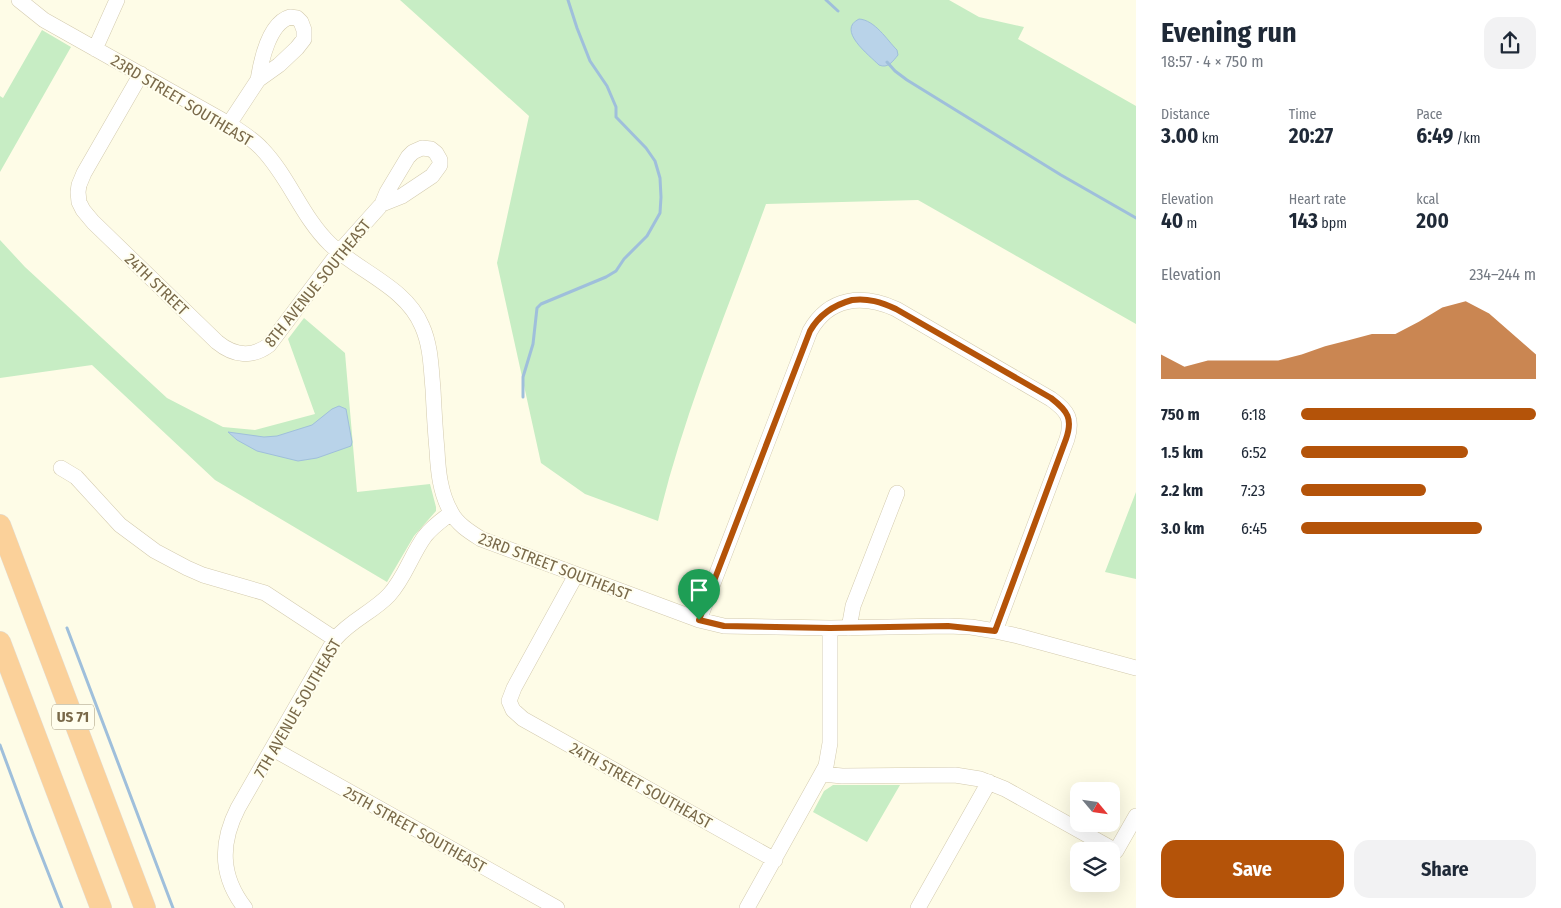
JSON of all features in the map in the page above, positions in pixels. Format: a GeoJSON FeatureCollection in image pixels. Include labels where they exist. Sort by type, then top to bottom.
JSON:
{"type":"FeatureCollection","features":[{"type":"Feature","properties":{"kind":"highway","name":"US 71"},"geometry":{"type":"LineString","coordinates":[[0,526],[145,908]]}},
{"type":"Feature","properties":{"kind":"highway","name":"US 71"},"geometry":{"type":"LineString","coordinates":[[0,642],[101,908]]}},
{"type":"Feature","properties":{"kind":"highway"},"geometry":{"type":"LineString","coordinates":[[0,650],[19,694]]}},
{"type":"Feature","properties":{"kind":"street","name":"23RD STREET SOUTHEAST"},"geometry":{"type":"LineString","coordinates":[[19,0],[44,20],[249,137],[262,148],[319,232],[339,252],[404,300],[413,310],[423,328],[431,360],[440,480],[451,513],[466,529],[486,541],[699,620],[724,626],[830,628],[948,626],[995,631],[1136,668]]}},
{"type":"Feature","properties":{"kind":"street"},"geometry":{"type":"LineString","coordinates":[[95,49],[117,0]]}},
{"type":"Feature","properties":{"kind":"street","name":"24TH STREET"},"geometry":{"type":"LineString","coordinates":[[141,74],[84,173],[79,185],[78,198],[82,210],[217,342],[233,352],[248,354]]}},
{"type":"Feature","properties":{"kind":"street"},"geometry":{"type":"LineString","coordinates":[[229,124],[258,80]]}},
{"type":"Feature","properties":{"kind":"street","name":"8TH AVENUE SOUTHEAST"},"geometry":{"type":"LineString","coordinates":[[248,354],[263,350],[274,340],[339,252],[382,204]]}},
{"type":"Feature","properties":{"kind":"street"},"geometry":{"type":"LineString","coordinates":[[699,620],[813,324],[826,312],[845,302],[867,300],[883,303],[896,309],[1051,398],[1061,406],[1069,418],[1070,424],[1066,439],[995,631]]}},
{"type":"Feature","properties":{"kind":"street"},"geometry":{"type":"LineString","coordinates":[[61,468],[76,477],[120,525],[155,551],[203,575],[265,593],[335,639]]}},
{"type":"Feature","properties":{"kind":"street"},"geometry":{"type":"LineString","coordinates":[[849,628],[853,606],[897,493]]}},
{"type":"Feature","properties":{"kind":"street","name":"7TH AVENUE SOUTHEAST"},"geometry":{"type":"LineString","coordinates":[[245,908],[235,894],[228,876],[225,855],[227,836],[238,808],[335,639],[348,626],[382,602],[402,577],[425,536],[451,513]]}},
{"type":"Feature","properties":{"kind":"street","name":"24TH STREET SOUTHEAST"},"geometry":{"type":"LineString","coordinates":[[576,575],[514,688],[510,706],[523,719],[775,860]]}},
{"type":"Feature","properties":{"kind":"street"},"geometry":{"type":"LineString","coordinates":[[748,908],[823,774],[829,756],[830,628]]}},
{"type":"Feature","properties":{"kind":"street","name":"25TH STREET SOUTHEAST"},"geometry":{"type":"LineString","coordinates":[[273,749],[557,908]]}},
{"type":"Feature","properties":{"kind":"street"},"geometry":{"type":"LineString","coordinates":[[823,774],[842,776],[955,775],[989,782],[1012,792],[1116,851],[1136,816]]}},
{"type":"Feature","properties":{"kind":"street"},"geometry":{"type":"LineString","coordinates":[[918,908],[989,782]]}},
{"type":"Feature","properties":{"kind":"green space"},"geometry":{"type":"Polygon","coordinates":[[[400,0],[949,0],[979,17],[1024,27],[1018,39],[1136,106],[1136,324],[918,200],[766,204],[694,400],[658,521],[585,494],[541,463],[497,263],[529,116],[400,0]]]}},
{"type":"Feature","properties":{"kind":"green space"},"geometry":{"type":"Polygon","coordinates":[[[42,30],[71,47],[0,172],[0,96],[3,98],[42,30]]]}},
{"type":"Feature","properties":{"kind":"green space"},"geometry":{"type":"Polygon","coordinates":[[[0,240],[25,267],[167,398],[223,427],[255,430],[315,414],[288,339],[304,318],[345,353],[357,492],[430,484],[436,507],[436,511],[414,536],[387,582],[215,480],[92,365],[0,378],[0,240]]]}},
{"type":"Feature","properties":{"kind":"green space"},"geometry":{"type":"Polygon","coordinates":[[[1136,492],[1136,579],[1105,572],[1136,492]]]}},
{"type":"Feature","properties":{"kind":"green space"},"geometry":{"type":"Polygon","coordinates":[[[833,785],[900,785],[867,842],[813,812],[824,791],[833,785]]]}},
{"type":"Feature","properties":{"kind":"water"},"geometry":{"type":"Polygon","coordinates":[[[859,19],[865,20],[880,31],[897,50],[898,55],[890,64],[885,66],[879,65],[857,42],[851,29],[853,24],[859,19]]]}},
{"type":"Feature","properties":{"kind":"water"},"geometry":{"type":"Polygon","coordinates":[[[339,406],[346,409],[352,442],[351,446],[317,458],[298,461],[257,451],[237,440],[228,432],[264,437],[277,436],[312,425],[332,409],[339,406]]]}},
{"type":"Feature","properties":{"kind":"waterway"},"geometry":{"type":"LineString","coordinates":[[523,397],[523,377],[533,344],[537,308],[541,304],[616,271],[624,259],[647,236],[660,213],[660,178],[655,161],[646,148],[616,117],[616,107],[607,86],[590,61],[568,0]]}},
{"type":"Feature","properties":{"kind":"waterway"},"geometry":{"type":"LineString","coordinates":[[826,0],[838,11]]}},
{"type":"Feature","properties":{"kind":"waterway"},"geometry":{"type":"LineString","coordinates":[[887,62],[907,80],[1061,175],[1136,218]]}},
{"type":"Feature","properties":{"kind":"waterway"},"geometry":{"type":"LineString","coordinates":[[67,628],[173,908]]}},
{"type":"Feature","properties":{"kind":"waterway"},"geometry":{"type":"LineString","coordinates":[[0,745],[62,908]]}},
{"type":"Feature","properties":{"kind":"route"},"geometry":{"type":"LineString","coordinates":[[859,299],[883,303],[1051,398],[1066,412],[1070,424],[1069,432],[995,631],[948,626],[830,628],[718,626],[699,620],[806,339],[813,324],[835,306],[859,299]]}}]}
